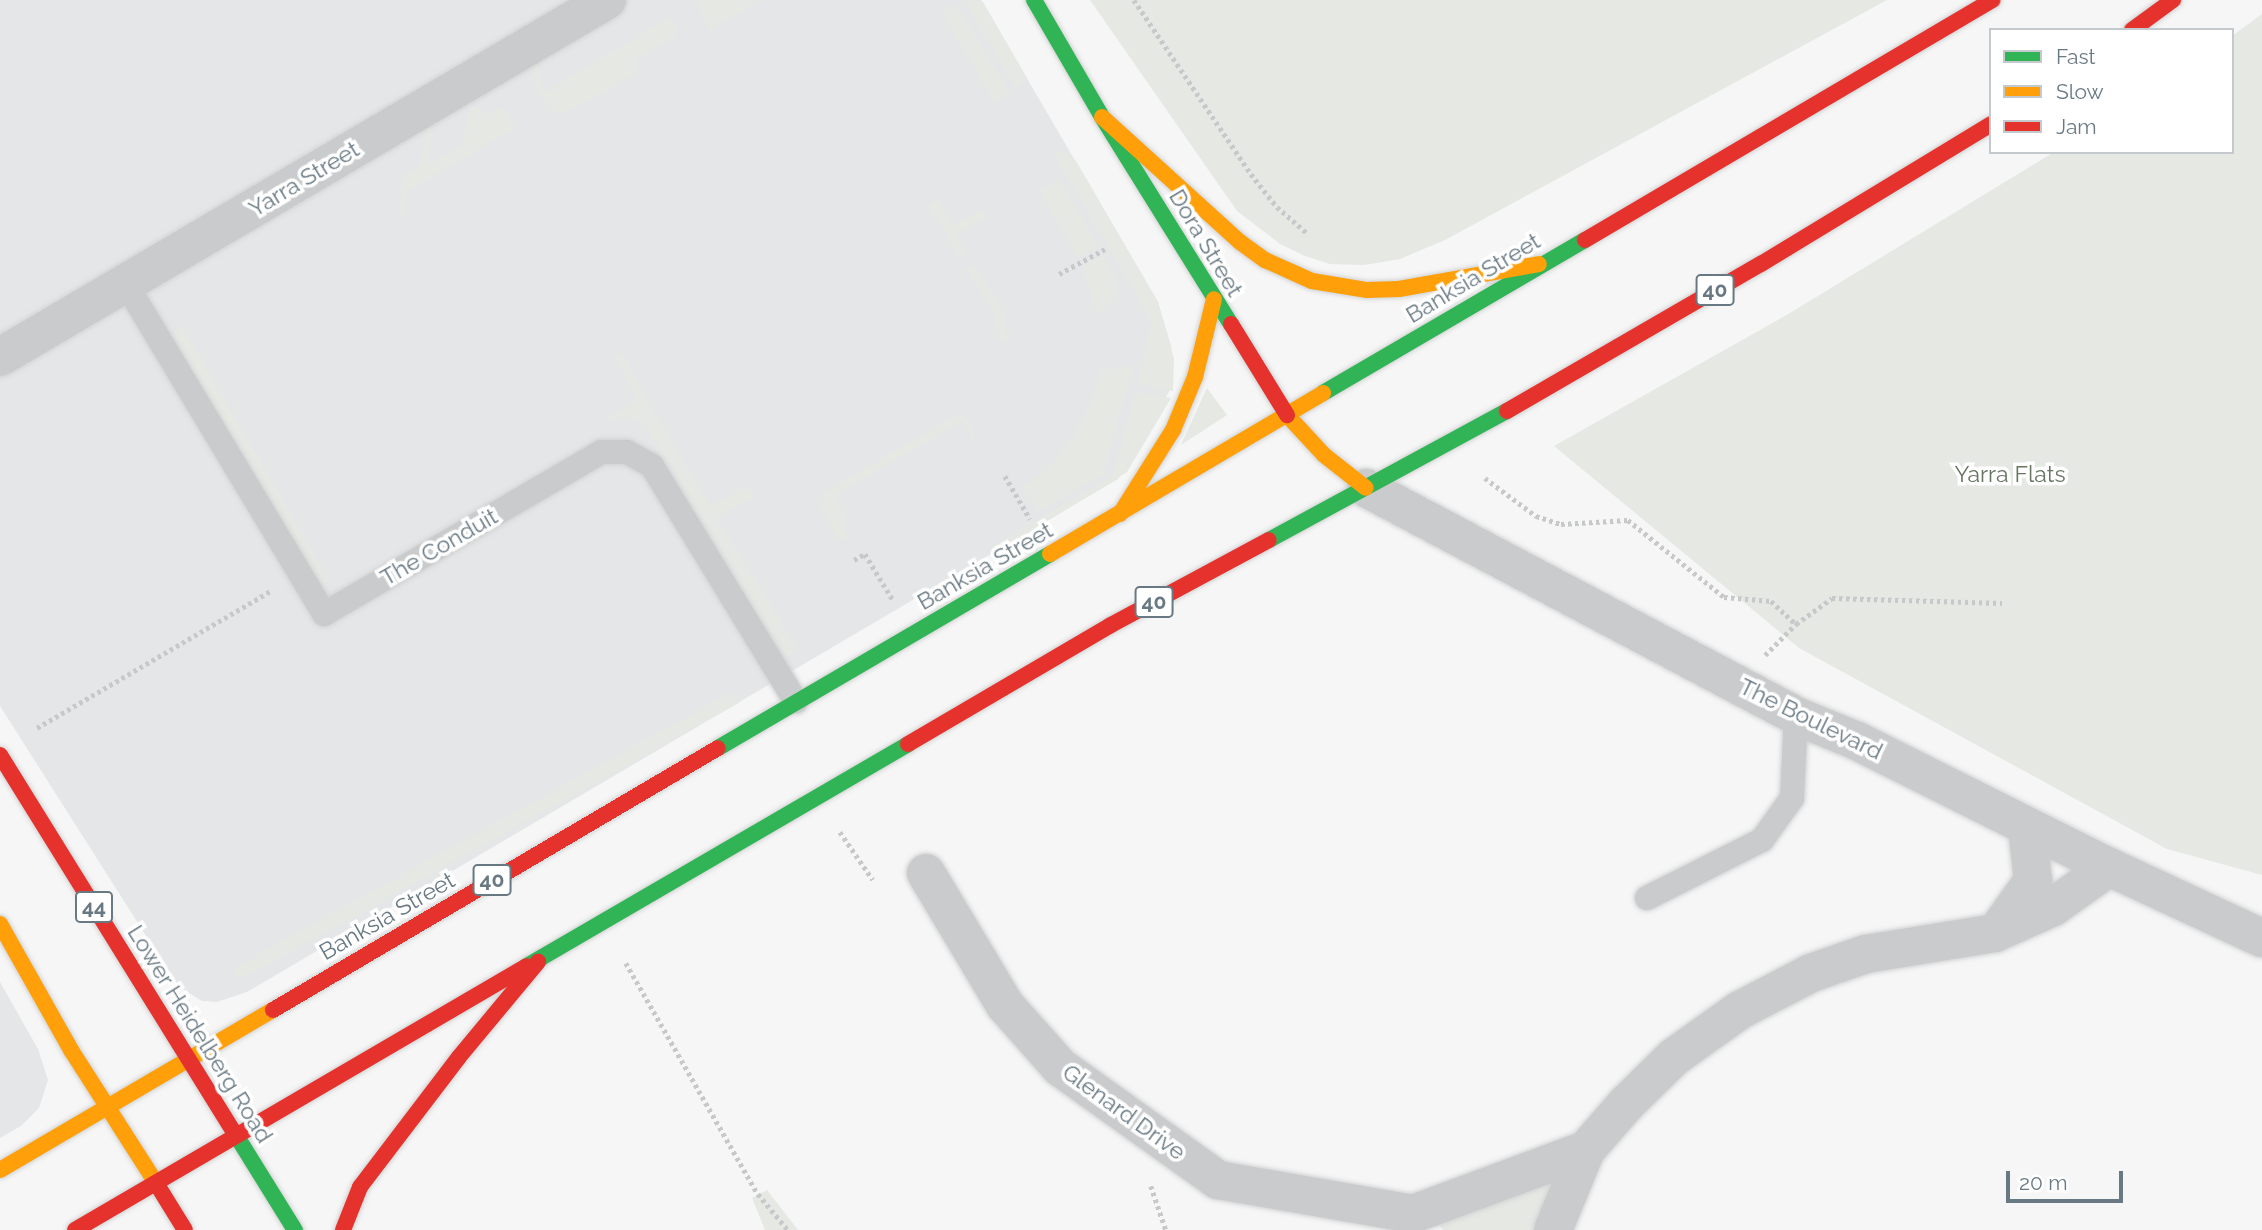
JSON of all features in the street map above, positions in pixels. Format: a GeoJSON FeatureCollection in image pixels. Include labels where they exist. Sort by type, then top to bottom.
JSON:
{"type":"FeatureCollection","features":[{"type":"Feature","properties":{"kind":"main road","name":"Dora Street"},"geometry":{"type":"LineString","coordinates":[[1034,0],[1102,117],[1287,415],[1324,455],[1366,488]]}},
{"type":"Feature","properties":{"kind":"main road","name":"Banksia Street"},"geometry":{"type":"LineString","coordinates":[[0,1170],[1993,0]]}},
{"type":"Feature","properties":{"kind":"main road"},"geometry":{"type":"LineString","coordinates":[[2135,28],[2173,0]]}},
{"type":"Feature","properties":{"kind":"main road"},"geometry":{"type":"LineString","coordinates":[[1102,117],[1240,242],[1265,260],[1312,281],[1367,290],[1399,289],[1542,264]]}},
{"type":"Feature","properties":{"kind":"main road","name":"40"},"geometry":{"type":"LineString","coordinates":[[75,1230],[1111,625],[1466,435],[1761,264],[1989,125]]}},
{"type":"Feature","properties":{"kind":"main road"},"geometry":{"type":"LineString","coordinates":[[1121,513],[1158,458],[1181,411],[1195,377],[1214,299]]}},
{"type":"Feature","properties":{"kind":"main road","name":"Lower Heidelberg Road"},"geometry":{"type":"LineString","coordinates":[[0,755],[295,1230]]}},
{"type":"Feature","properties":{"kind":"main road"},"geometry":{"type":"LineString","coordinates":[[0,924],[107,1107],[185,1230]]}},
{"type":"Feature","properties":{"kind":"main road"},"geometry":{"type":"LineString","coordinates":[[343,1230],[360,1187],[467,1046],[544,955]]}},
{"type":"Feature","properties":{"kind":"street","name":"Yarra Street"},"geometry":{"type":"LineString","coordinates":[[0,357],[607,0]]}},
{"type":"Feature","properties":{"kind":"street","name":"The Boulevard"},"geometry":{"type":"LineString","coordinates":[[1366,488],[1796,716],[1857,741],[2109,867],[2262,938]]}},
{"type":"Feature","properties":{"kind":"street"},"geometry":{"type":"LineString","coordinates":[[1995,933],[2033,881],[2027,827]]}},
{"type":"Feature","properties":{"kind":"street","name":"Glenard Drive"},"geometry":{"type":"LineString","coordinates":[[1553,1230],[1586,1150],[1626,1104],[1674,1057],[1740,1010],[1811,973],[1866,954],[1995,933],[2053,907],[2109,867]]}},
{"type":"Feature","properties":{"kind":"street","name":"Glenard Drive"},"geometry":{"type":"LineString","coordinates":[[926,873],[1006,1005],[1060,1067],[1218,1180],[1421,1222],[1586,1150]]}},
{"type":"Feature","properties":{"kind":"lane","name":"The Conduit"},"geometry":{"type":"LineString","coordinates":[[126,284],[324,614],[601,452],[628,452],[652,466],[796,702]]}},
{"type":"Feature","properties":{"kind":"lane"},"geometry":{"type":"LineString","coordinates":[[1647,898],[1762,840],[1792,798],[1796,716]]}},
{"type":"Feature","properties":{"kind":"path"},"geometry":{"type":"LineString","coordinates":[[1134,0],[1251,174],[1277,206],[1312,237]]}},
{"type":"Feature","properties":{"kind":"path"},"geometry":{"type":"LineString","coordinates":[[1059,274],[1105,249]]}},
{"type":"Feature","properties":{"kind":"path"},"geometry":{"type":"LineString","coordinates":[[1005,477],[1030,520]]}},
{"type":"Feature","properties":{"kind":"path"},"geometry":{"type":"LineString","coordinates":[[1485,478],[1536,516],[1561,524],[1628,520],[1724,597],[1770,601],[1796,624]]}},
{"type":"Feature","properties":{"kind":"path"},"geometry":{"type":"LineString","coordinates":[[854,560],[865,554],[894,600]]}},
{"type":"Feature","properties":{"kind":"path"},"geometry":{"type":"LineString","coordinates":[[37,728],[300,574]]}},
{"type":"Feature","properties":{"kind":"path"},"geometry":{"type":"LineString","coordinates":[[1740,685],[1769,650],[1796,624],[1832,598],[2002,603]]}},
{"type":"Feature","properties":{"kind":"path"},"geometry":{"type":"LineString","coordinates":[[840,832],[873,880]]}},
{"type":"Feature","properties":{"kind":"path"},"geometry":{"type":"LineString","coordinates":[[626,963],[758,1194],[788,1230]]}},
{"type":"Feature","properties":{"kind":"path"},"geometry":{"type":"LineString","coordinates":[[1152,1186],[1167,1230]]}},
{"type":"Feature","properties":{"kind":"shaded area"},"geometry":{"type":"Polygon","coordinates":[[[0,0],[981,0],[1158,302],[1171,346],[1173,385],[1118,479],[247,992],[217,1002],[202,1001],[178,986],[0,706],[0,0]]]}},
{"type":"Feature","properties":{"kind":"shaded area"},"geometry":{"type":"Polygon","coordinates":[[[0,982],[38,1049],[48,1080],[39,1108],[21,1126],[0,1138],[0,982]]]}},
{"type":"Feature","properties":{"kind":"green space"},"geometry":{"type":"Polygon","coordinates":[[[696,0],[759,0],[709,30],[696,0]]]}},
{"type":"Feature","properties":{"kind":"green space"},"geometry":{"type":"Polygon","coordinates":[[[964,0],[983,2],[1027,78],[1016,88],[964,0]]]}},
{"type":"Feature","properties":{"kind":"green space"},"geometry":{"type":"Polygon","coordinates":[[[1090,0],[1887,0],[1445,240],[1400,259],[1364,265],[1330,264],[1305,256],[1280,244],[1237,211],[1090,0]]]}},
{"type":"Feature","properties":{"kind":"green space"},"geometry":{"type":"Polygon","coordinates":[[[956,4],[1010,93],[995,102],[941,13],[956,4]]]}},
{"type":"Feature","properties":{"kind":"green space","name":"Yarra Flats"},"geometry":{"type":"Polygon","coordinates":[[[2262,14],[2262,875],[2167,849],[1799,648],[1554,446],[1790,313],[2051,154],[2234,154],[2234,35],[2262,14]]]}},
{"type":"Feature","properties":{"kind":"green space"},"geometry":{"type":"Polygon","coordinates":[[[669,18],[675,24],[677,35],[636,60],[640,68],[633,75],[562,115],[553,111],[539,94],[533,70],[539,65],[541,88],[547,91],[669,18]]]}},
{"type":"Feature","properties":{"kind":"green space"},"geometry":{"type":"Polygon","coordinates":[[[471,104],[487,114],[501,108],[516,127],[406,192],[404,215],[399,215],[402,177],[420,166],[427,130],[432,129],[428,161],[430,164],[462,146],[471,104]]]}},
{"type":"Feature","properties":{"kind":"green space"},"geometry":{"type":"Polygon","coordinates":[[[1052,150],[1066,153],[1076,161],[1158,302],[1174,359],[1173,391],[1138,384],[1152,322],[1052,150]]]}},
{"type":"Feature","properties":{"kind":"green space"},"geometry":{"type":"Polygon","coordinates":[[[1060,179],[1098,247],[1078,258],[1040,190],[1060,179]]]}},
{"type":"Feature","properties":{"kind":"green space"},"geometry":{"type":"Polygon","coordinates":[[[938,200],[953,226],[982,209],[986,217],[956,234],[967,253],[960,257],[929,206],[938,200]]]}},
{"type":"Feature","properties":{"kind":"green space"},"geometry":{"type":"Polygon","coordinates":[[[1103,255],[1120,286],[1111,302],[1097,315],[1083,267],[1103,255]]]}},
{"type":"Feature","properties":{"kind":"green space"},"geometry":{"type":"Polygon","coordinates":[[[974,265],[1005,313],[1002,316],[1009,341],[1001,343],[994,314],[967,269],[974,265]]]}},
{"type":"Feature","properties":{"kind":"green space"},"geometry":{"type":"Polygon","coordinates":[[[570,278],[616,357],[624,352],[628,368],[710,506],[748,485],[754,496],[717,518],[798,650],[789,656],[786,657],[646,426],[639,420],[623,417],[602,422],[638,399],[570,278]]]}},
{"type":"Feature","properties":{"kind":"green space"},"geometry":{"type":"Polygon","coordinates":[[[182,326],[329,581],[319,586],[172,332],[182,326]]]}},
{"type":"Feature","properties":{"kind":"green space"},"geometry":{"type":"Polygon","coordinates":[[[1133,366],[1103,474],[1039,511],[1022,488],[1046,470],[1073,438],[1094,396],[1100,370],[1133,366]]]}},
{"type":"Feature","properties":{"kind":"green space"},"geometry":{"type":"Polygon","coordinates":[[[1207,388],[1227,415],[1181,445],[1207,388]]]}},
{"type":"Feature","properties":{"kind":"green space"},"geometry":{"type":"Polygon","coordinates":[[[1136,392],[1171,398],[1127,472],[991,556],[988,549],[1113,475],[1136,392]]]}},
{"type":"Feature","properties":{"kind":"green space"},"geometry":{"type":"Polygon","coordinates":[[[961,413],[975,433],[974,440],[962,421],[834,495],[849,522],[842,526],[849,536],[840,541],[822,511],[825,492],[961,413]]]}},
{"type":"Feature","properties":{"kind":"green space"},"geometry":{"type":"Polygon","coordinates":[[[732,692],[738,703],[240,980],[233,968],[732,692]]]}},
{"type":"Feature","properties":{"kind":"green space"},"geometry":{"type":"Polygon","coordinates":[[[1568,1165],[1543,1230],[1443,1230],[1431,1217],[1568,1165]]]}},
{"type":"Feature","properties":{"kind":"green space"},"geometry":{"type":"Polygon","coordinates":[[[767,1190],[798,1230],[765,1230],[752,1198],[767,1190]]]}},
{"type":"Feature","properties":{"kind":"traffic: fast"},"geometry":{"type":"LineString","coordinates":[[1034,0],[1102,117],[1231,324]]}},
{"type":"Feature","properties":{"kind":"traffic: fast"},"geometry":{"type":"LineString","coordinates":[[1323,393],[1585,240]]}},
{"type":"Feature","properties":{"kind":"traffic: fast"},"geometry":{"type":"LineString","coordinates":[[1269,540],[1507,411]]}},
{"type":"Feature","properties":{"kind":"traffic: fast"},"geometry":{"type":"LineString","coordinates":[[718,748],[1050,554]]}},
{"type":"Feature","properties":{"kind":"traffic: fast"},"geometry":{"type":"LineString","coordinates":[[527,966],[908,744]]}},
{"type":"Feature","properties":{"kind":"traffic: fast"},"geometry":{"type":"LineString","coordinates":[[236,1135],[295,1230]]}},
{"type":"Feature","properties":{"kind":"traffic: slow"},"geometry":{"type":"LineString","coordinates":[[1102,117],[1240,242],[1265,260],[1312,281],[1367,290],[1399,289],[1539,264]]}},
{"type":"Feature","properties":{"kind":"traffic: slow"},"geometry":{"type":"LineString","coordinates":[[1120,514],[1173,430],[1195,377],[1214,299]]}},
{"type":"Feature","properties":{"kind":"traffic: slow"},"geometry":{"type":"LineString","coordinates":[[1050,554],[1323,393]]}},
{"type":"Feature","properties":{"kind":"traffic: slow"},"geometry":{"type":"LineString","coordinates":[[1287,415],[1324,455],[1366,488]]}},
{"type":"Feature","properties":{"kind":"traffic: slow"},"geometry":{"type":"LineString","coordinates":[[0,924],[71,1050],[156,1183]]}},
{"type":"Feature","properties":{"kind":"traffic: slow"},"geometry":{"type":"LineString","coordinates":[[0,1170],[273,1010]]}},
{"type":"Feature","properties":{"kind":"traffic: jam"},"geometry":{"type":"LineString","coordinates":[[1585,240],[1993,0]]}},
{"type":"Feature","properties":{"kind":"traffic: jam"},"geometry":{"type":"LineString","coordinates":[[2135,28],[2173,0]]}},
{"type":"Feature","properties":{"kind":"traffic: jam"},"geometry":{"type":"LineString","coordinates":[[1507,411],[1761,264],[1989,125]]}},
{"type":"Feature","properties":{"kind":"traffic: jam"},"geometry":{"type":"LineString","coordinates":[[1231,324],[1287,415]]}},
{"type":"Feature","properties":{"kind":"traffic: jam"},"geometry":{"type":"LineString","coordinates":[[908,744],[1111,625],[1269,540]]}},
{"type":"Feature","properties":{"kind":"traffic: jam"},"geometry":{"type":"LineString","coordinates":[[273,1010],[718,748]]}},
{"type":"Feature","properties":{"kind":"traffic: jam"},"geometry":{"type":"LineString","coordinates":[[0,755],[236,1135]]}},
{"type":"Feature","properties":{"kind":"traffic: jam"},"geometry":{"type":"LineString","coordinates":[[343,1230],[360,1187],[459,1057],[538,962]]}},
{"type":"Feature","properties":{"kind":"traffic: jam"},"geometry":{"type":"LineString","coordinates":[[75,1230],[527,966]]}},
{"type":"Feature","properties":{"kind":"traffic: jam"},"geometry":{"type":"LineString","coordinates":[[156,1183],[185,1230]]}}]}
